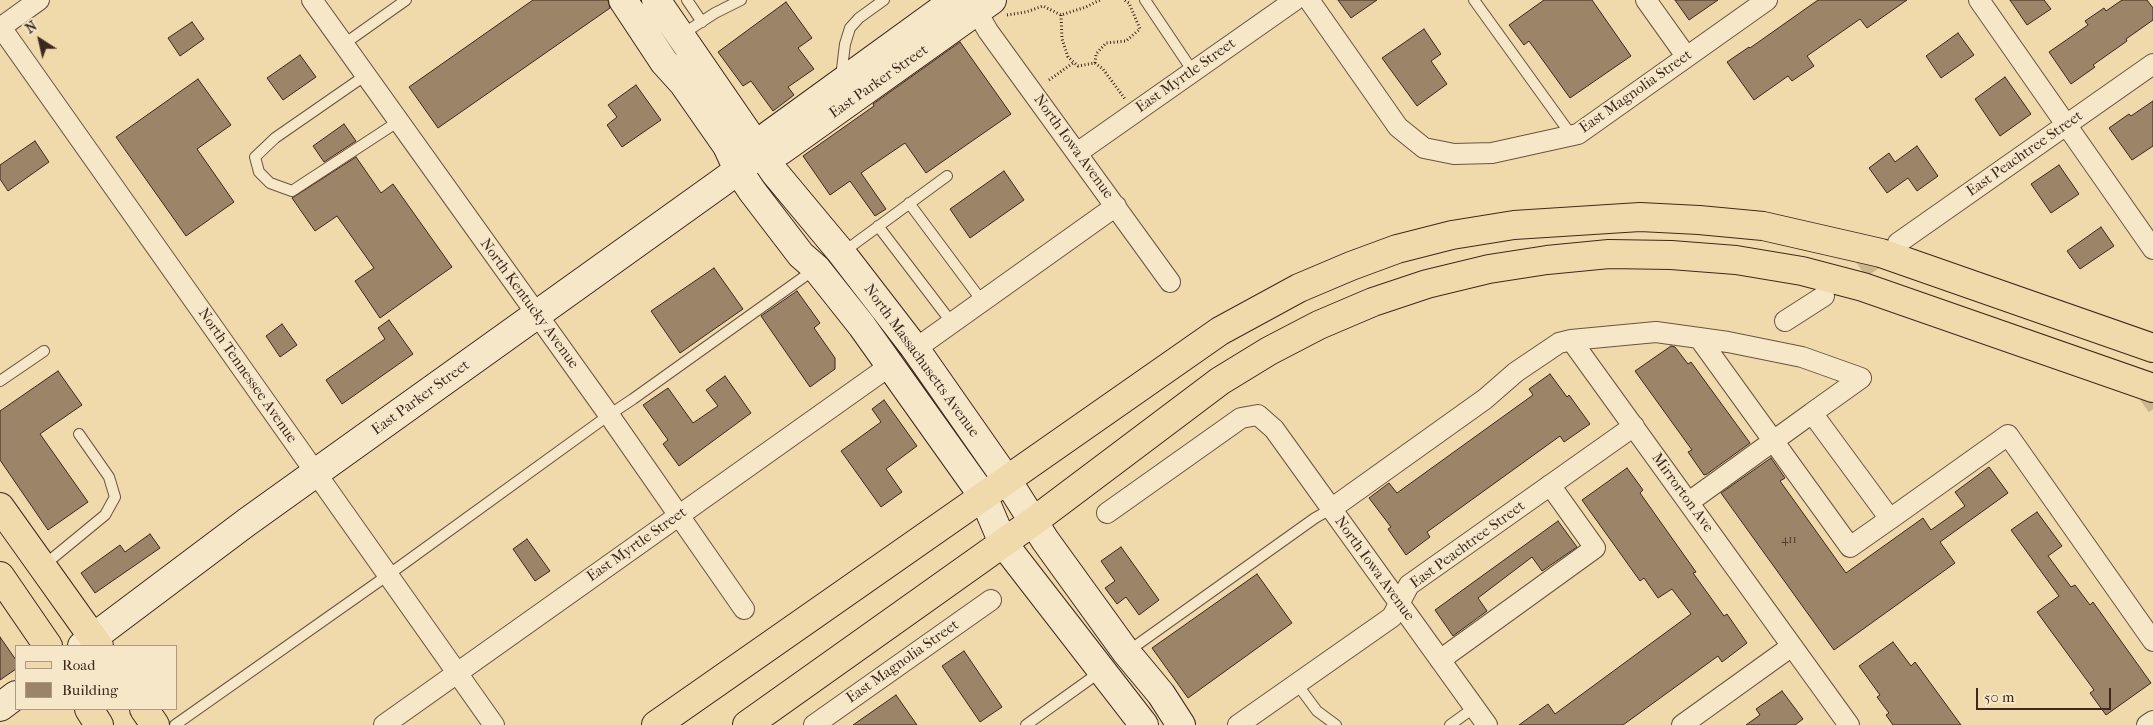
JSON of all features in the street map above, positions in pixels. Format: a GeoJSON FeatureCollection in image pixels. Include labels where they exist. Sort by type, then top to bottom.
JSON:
{"type":"FeatureCollection","features":[{"type":"Feature","properties":{"kind":"main road","name":"North Massachusetts Avenue"},"geometry":{"type":"LineString","coordinates":[[623,0],[664,62],[683,82],[727,146],[738,170],[801,256],[816,268],[891,365],[983,496],[1003,543],[1144,725]]}},
{"type":"Feature","properties":{"kind":"main road","name":"North Massachusetts Avenue"},"geometry":{"type":"LineString","coordinates":[[656,0],[691,28],[776,173],[914,347],[1007,480],[1045,540],[1126,652],[1161,694],[1181,725]]}},
{"type":"Feature","properties":{"kind":"main road","name":"East Parker Street"},"geometry":{"type":"LineString","coordinates":[[762,152],[780,152],[983,7]]}},
{"type":"Feature","properties":{"kind":"main road","name":"East Parker Street"},"geometry":{"type":"LineString","coordinates":[[92,643],[316,473],[738,170],[762,152],[769,135],[840,83],[983,7]]}},
{"type":"Feature","properties":{"kind":"main road"},"geometry":{"type":"LineString","coordinates":[[656,725],[1212,336],[1291,292],[1352,266],[1398,249],[1452,235],[1514,225],[1640,217],[1764,226],[1881,253],[2153,348]]}},
{"type":"Feature","properties":{"kind":"main road"},"geometry":{"type":"LineString","coordinates":[[747,725],[1034,522],[1220,381],[1269,351],[1311,329],[1373,302],[1427,284],[1489,269],[1547,260],[1609,254],[1670,254],[1736,260],[1802,271],[1863,287],[2153,388]]}},
{"type":"Feature","properties":{"kind":"main road"},"geometry":{"type":"LineString","coordinates":[[0,507],[43,567],[92,643]]}},
{"type":"Feature","properties":{"kind":"main road"},"geometry":{"type":"LineString","coordinates":[[0,576],[47,645]]}},
{"type":"Feature","properties":{"kind":"main road"},"geometry":{"type":"LineString","coordinates":[[0,706],[15,696]]}},
{"type":"Feature","properties":{"kind":"main road"},"geometry":{"type":"LineString","coordinates":[[89,710],[99,725]]}},
{"type":"Feature","properties":{"kind":"main road"},"geometry":{"type":"LineString","coordinates":[[145,710],[155,725]]}},
{"type":"Feature","properties":{"kind":"street"},"geometry":{"type":"LineString","coordinates":[[0,27],[39,0]]}},
{"type":"Feature","properties":{"kind":"street","name":"North Kentucky Avenue"},"geometry":{"type":"LineString","coordinates":[[312,0],[609,415],[744,609]]}},
{"type":"Feature","properties":{"kind":"street","name":"East Myrtle Street"},"geometry":{"type":"LineString","coordinates":[[1077,153],[1192,70],[1295,0]]}},
{"type":"Feature","properties":{"kind":"street","name":"East Magnolia Street"},"geometry":{"type":"LineString","coordinates":[[1309,0],[1398,127],[1424,148],[1454,154],[1492,154],[1578,134],[1767,0]]}},
{"type":"Feature","properties":{"kind":"street"},"geometry":{"type":"LineString","coordinates":[[1646,0],[1686,56]]}},
{"type":"Feature","properties":{"kind":"street"},"geometry":{"type":"LineString","coordinates":[[1979,0],[2153,249]]}},
{"type":"Feature","properties":{"kind":"street","name":"North Iowa Avenue"},"geometry":{"type":"LineString","coordinates":[[983,7],[988,31],[1170,282]]}},
{"type":"Feature","properties":{"kind":"street","name":"North Tennessee Avenue"},"geometry":{"type":"LineString","coordinates":[[0,27],[494,725]]}},
{"type":"Feature","properties":{"kind":"street","name":"East Peachtree Street"},"geometry":{"type":"LineString","coordinates":[[1898,243],[2153,64]]}},
{"type":"Feature","properties":{"kind":"street"},"geometry":{"type":"LineString","coordinates":[[914,347],[952,323],[1116,206]]}},
{"type":"Feature","properties":{"kind":"street"},"geometry":{"type":"LineString","coordinates":[[1785,321],[1824,296]]}},
{"type":"Feature","properties":{"kind":"street"},"geometry":{"type":"LineString","coordinates":[[1331,509],[1485,399],[1559,342],[1656,332],[1699,338],[1802,358],[1861,378],[1688,502]]}},
{"type":"Feature","properties":{"kind":"street"},"geometry":{"type":"LineString","coordinates":[[1699,338],[1850,547],[2008,436],[2153,641]]}},
{"type":"Feature","properties":{"kind":"street","name":"Mirrorton Ave"},"geometry":{"type":"LineString","coordinates":[[1572,340],[1849,725]]}},
{"type":"Feature","properties":{"kind":"street","name":"East Myrtle Street"},"geometry":{"type":"LineString","coordinates":[[384,725],[891,365]]}},
{"type":"Feature","properties":{"kind":"street"},"geometry":{"type":"LineString","coordinates":[[1812,413],[1890,519]]}},
{"type":"Feature","properties":{"kind":"street","name":"North Iowa Avenue"},"geometry":{"type":"LineString","coordinates":[[1107,513],[1241,418],[1258,415],[1274,429],[1487,725]]}},
{"type":"Feature","properties":{"kind":"street","name":"East Peachtree Street"},"geometry":{"type":"LineString","coordinates":[[1238,725],[1392,617],[1409,585],[1634,426]]}},
{"type":"Feature","properties":{"kind":"street"},"geometry":{"type":"LineString","coordinates":[[1440,660],[1595,548],[1550,485]]}},
{"type":"Feature","properties":{"kind":"street","name":"East Magnolia Street"},"geometry":{"type":"LineString","coordinates":[[822,723],[991,600]]}},
{"type":"Feature","properties":{"kind":"street"},"geometry":{"type":"LineString","coordinates":[[1682,725],[1792,646]]}},
{"type":"Feature","properties":{"kind":"street"},"geometry":{"type":"LineString","coordinates":[[2147,725],[2153,721]]}},
{"type":"Feature","properties":{"kind":"lane"},"geometry":{"type":"LineString","coordinates":[[344,44],[406,0]]}},
{"type":"Feature","properties":{"kind":"lane"},"geometry":{"type":"LineString","coordinates":[[687,0],[691,28],[742,0]]}},
{"type":"Feature","properties":{"kind":"lane"},"geometry":{"type":"LineString","coordinates":[[840,83],[845,44],[850,28],[859,18],[884,0]]}},
{"type":"Feature","properties":{"kind":"lane"},"geometry":{"type":"LineString","coordinates":[[1145,0],[1192,70]]}},
{"type":"Feature","properties":{"kind":"lane"},"geometry":{"type":"LineString","coordinates":[[1474,0],[1572,136]]}},
{"type":"Feature","properties":{"kind":"lane"},"geometry":{"type":"LineString","coordinates":[[366,75],[275,138],[255,157],[259,172],[270,183],[292,191],[399,121]]}},
{"type":"Feature","properties":{"kind":"lane"},"geometry":{"type":"LineString","coordinates":[[841,253],[947,176]]}},
{"type":"Feature","properties":{"kind":"lane"},"geometry":{"type":"LineString","coordinates":[[909,203],[982,301]]}},
{"type":"Feature","properties":{"kind":"lane"},"geometry":{"type":"LineString","coordinates":[[878,226],[952,323]]}},
{"type":"Feature","properties":{"kind":"lane"},"geometry":{"type":"LineString","coordinates":[[174,725],[388,575],[816,268]]}},
{"type":"Feature","properties":{"kind":"lane"},"geometry":{"type":"LineString","coordinates":[[0,381],[44,351]]}},
{"type":"Feature","properties":{"kind":"lane"},"geometry":{"type":"LineString","coordinates":[[43,567],[105,515],[115,497],[109,477],[80,434]]}},
{"type":"Feature","properties":{"kind":"lane"},"geometry":{"type":"LineString","coordinates":[[1126,652],[1315,518],[1331,509]]}},
{"type":"Feature","properties":{"kind":"lane"},"geometry":{"type":"LineString","coordinates":[[1026,725],[1102,670]]}},
{"type":"Feature","properties":{"kind":"lane"},"geometry":{"type":"LineString","coordinates":[[1297,684],[1317,711],[1336,725]]}},
{"type":"Feature","properties":{"kind":"lane"},"geometry":{"type":"LineString","coordinates":[[1450,725],[1474,707]]}},
{"type":"Feature","properties":{"kind":"path"},"geometry":{"type":"LineString","coordinates":[[983,7],[1026,12],[1043,6],[1061,15],[1086,7],[1100,0]]}},
{"type":"Feature","properties":{"kind":"path"},"geometry":{"type":"LineString","coordinates":[[1095,63],[1096,54],[1106,43],[1126,41],[1140,29],[1129,3],[1124,0]]}},
{"type":"Feature","properties":{"kind":"path"},"geometry":{"type":"LineString","coordinates":[[1061,15],[1065,50],[1073,63],[1078,66],[1095,63],[1103,69],[1126,100]]}},
{"type":"Feature","properties":{"kind":"path"},"geometry":{"type":"LineString","coordinates":[[1049,80],[1073,63]]}},
{"type":"Feature","properties":{"kind":"building"},"geometry":{"type":"Polygon","coordinates":[[[533,0],[608,0],[610,8],[438,128],[409,87],[533,0]]]}},
{"type":"Feature","properties":{"kind":"building"},"geometry":{"type":"Polygon","coordinates":[[[1338,0],[1377,0],[1351,18],[1338,0]]]}},
{"type":"Feature","properties":{"kind":"building"},"geometry":{"type":"Polygon","coordinates":[[[1544,0],[1592,0],[1631,56],[1570,98],[1529,41],[1524,45],[1509,25],[1544,0]]]}},
{"type":"Feature","properties":{"kind":"building"},"geometry":{"type":"Polygon","coordinates":[[[1675,0],[1718,0],[1689,20],[1675,0]]]}},
{"type":"Feature","properties":{"kind":"building"},"geometry":{"type":"Polygon","coordinates":[[[1818,0],[1907,0],[1867,28],[1860,19],[1807,56],[1814,66],[1792,81],[1788,76],[1754,100],[1727,62],[1818,0]]]}},
{"type":"Feature","properties":{"kind":"building"},"geometry":{"type":"Polygon","coordinates":[[[2010,0],[2044,0],[2051,9],[2027,25],[2010,0]]]}},
{"type":"Feature","properties":{"kind":"building"},"geometry":{"type":"Polygon","coordinates":[[[2122,0],[2147,0],[2153,8],[2153,20],[2126,39],[2127,41],[2093,65],[2095,67],[2071,84],[2049,52],[2088,25],[2085,21],[2104,8],[2106,11],[2122,0]]]}},
{"type":"Feature","properties":{"kind":"building"},"geometry":{"type":"Polygon","coordinates":[[[786,2],[812,38],[798,48],[814,69],[788,87],[794,95],[773,111],[751,81],[743,86],[718,52],[786,2]]]}},
{"type":"Feature","properties":{"kind":"building"},"geometry":{"type":"Polygon","coordinates":[[[192,22],[204,39],[180,56],[168,38],[192,22]]]}},
{"type":"Feature","properties":{"kind":"building"},"geometry":{"type":"Polygon","coordinates":[[[1424,29],[1441,54],[1431,61],[1447,84],[1417,106],[1382,58],[1424,29]]]}},
{"type":"Feature","properties":{"kind":"building"},"geometry":{"type":"Polygon","coordinates":[[[1958,33],[1974,55],[1941,78],[1926,56],[1958,33]]]}},
{"type":"Feature","properties":{"kind":"building"},"geometry":{"type":"Polygon","coordinates":[[[960,42],[1011,114],[926,173],[905,143],[861,173],[886,209],[875,216],[850,181],[830,195],[803,156],[960,42]]]}},
{"type":"Feature","properties":{"kind":"building"},"geometry":{"type":"Polygon","coordinates":[[[300,55],[316,77],[283,100],[267,78],[300,55]]]}},
{"type":"Feature","properties":{"kind":"building"},"geometry":{"type":"Polygon","coordinates":[[[2005,77],[2031,114],[2000,136],[1975,99],[2005,77]]]}},
{"type":"Feature","properties":{"kind":"building"},"geometry":{"type":"Polygon","coordinates":[[[198,79],[231,125],[197,149],[234,202],[186,236],[116,137],[198,79]]]}},
{"type":"Feature","properties":{"kind":"building"},"geometry":{"type":"Polygon","coordinates":[[[636,85],[661,120],[622,147],[607,125],[617,117],[608,105],[636,85]]]}},
{"type":"Feature","properties":{"kind":"building"},"geometry":{"type":"Polygon","coordinates":[[[2153,101],[2153,146],[2132,160],[2109,128],[2153,101]]]}},
{"type":"Feature","properties":{"kind":"building"},"geometry":{"type":"Polygon","coordinates":[[[344,124],[356,141],[324,162],[313,146],[344,124]]]}},
{"type":"Feature","properties":{"kind":"building"},"geometry":{"type":"Polygon","coordinates":[[[35,141],[49,162],[8,191],[0,179],[0,165],[35,141]]]}},
{"type":"Feature","properties":{"kind":"building"},"geometry":{"type":"Polygon","coordinates":[[[1917,146],[1938,176],[1917,191],[1908,178],[1887,193],[1869,168],[1889,153],[1895,162],[1917,146]]]}},
{"type":"Feature","properties":{"kind":"building"},"geometry":{"type":"Polygon","coordinates":[[[356,157],[381,193],[393,184],[452,267],[380,318],[355,281],[374,268],[337,216],[315,231],[292,198],[356,157]]]}},
{"type":"Feature","properties":{"kind":"building"},"geometry":{"type":"Polygon","coordinates":[[[2059,165],[2079,194],[2051,213],[2031,184],[2059,165]]]}},
{"type":"Feature","properties":{"kind":"building"},"geometry":{"type":"Polygon","coordinates":[[[1004,171],[1024,200],[970,238],[950,209],[1004,171]]]}},
{"type":"Feature","properties":{"kind":"building"},"geometry":{"type":"Polygon","coordinates":[[[2101,227],[2114,246],[2080,269],[2067,251],[2101,227]]]}},
{"type":"Feature","properties":{"kind":"building"},"geometry":{"type":"Polygon","coordinates":[[[714,268],[743,309],[680,353],[651,311],[714,268]]]}},
{"type":"Feature","properties":{"kind":"building"},"geometry":{"type":"Polygon","coordinates":[[[797,291],[820,323],[814,328],[835,358],[835,369],[810,387],[761,316],[797,291]]]}},
{"type":"Feature","properties":{"kind":"building"},"geometry":{"type":"Polygon","coordinates":[[[389,320],[413,354],[342,404],[326,380],[385,339],[378,328],[389,320]]]}},
{"type":"Feature","properties":{"kind":"building"},"geometry":{"type":"Polygon","coordinates":[[[282,324],[297,345],[280,357],[266,336],[282,324]]]}},
{"type":"Feature","properties":{"kind":"building"},"geometry":{"type":"Polygon","coordinates":[[[1671,346],[1675,347],[1688,364],[1691,362],[1750,443],[1704,475],[1688,452],[1692,450],[1635,371],[1671,346]]]}},
{"type":"Feature","properties":{"kind":"building"},"geometry":{"type":"Polygon","coordinates":[[[58,371],[82,405],[40,434],[88,502],[48,530],[0,460],[0,411],[58,371]]]}},
{"type":"Feature","properties":{"kind":"building"},"geometry":{"type":"Polygon","coordinates":[[[1550,374],[1567,397],[1569,395],[1590,424],[1564,442],[1560,436],[1427,532],[1430,537],[1406,555],[1388,529],[1391,527],[1369,498],[1389,483],[1397,493],[1533,395],[1529,389],[1550,374]]]}},
{"type":"Feature","properties":{"kind":"building"},"geometry":{"type":"Polygon","coordinates":[[[725,376],[751,413],[679,466],[663,444],[668,440],[643,405],[668,388],[693,423],[718,406],[706,390],[725,376]]]}},
{"type":"Feature","properties":{"kind":"building"},"geometry":{"type":"Polygon","coordinates":[[[884,400],[917,446],[886,469],[902,492],[881,507],[841,451],[881,422],[872,409],[884,400]]]}},
{"type":"Feature","properties":{"kind":"building"},"geometry":{"type":"Polygon","coordinates":[[[1771,458],[1785,478],[1780,481],[1846,573],[1923,518],[1931,530],[1965,506],[1955,492],[1989,467],[2008,493],[1940,542],[1955,563],[1834,650],[1721,493],[1771,458]]]}},
{"type":"Feature","properties":{"kind":"building"},"geometry":{"type":"Polygon","coordinates":[[[1627,468],[1643,490],[1640,493],[1696,572],[1693,573],[1724,616],[1727,614],[1747,643],[1722,662],[1718,656],[1623,725],[1519,725],[1548,704],[1555,714],[1691,614],[1672,589],[1658,598],[1644,578],[1640,581],[1582,500],[1627,468]]]}},
{"type":"Feature","properties":{"kind":"building"},"geometry":{"type":"Polygon","coordinates":[[[2037,512],[2062,546],[2048,556],[2071,587],[2075,585],[2090,605],[2093,602],[2151,683],[2106,715],[2090,693],[2094,690],[2037,612],[2059,596],[2011,530],[2037,512]]]}},
{"type":"Feature","properties":{"kind":"building"},"geometry":{"type":"Polygon","coordinates":[[[1558,521],[1577,547],[1542,571],[1532,557],[1478,598],[1487,611],[1453,636],[1435,610],[1558,521]]]}},
{"type":"Feature","properties":{"kind":"building"},"geometry":{"type":"Polygon","coordinates":[[[150,534],[160,548],[95,593],[81,573],[120,545],[125,552],[150,534]]]}},
{"type":"Feature","properties":{"kind":"building"},"geometry":{"type":"Polygon","coordinates":[[[527,539],[550,571],[535,581],[513,549],[527,539]]]}},
{"type":"Feature","properties":{"kind":"building"},"geometry":{"type":"Polygon","coordinates":[[[1121,547],[1159,600],[1139,615],[1126,597],[1117,604],[1105,588],[1115,581],[1101,561],[1121,547]]]}},
{"type":"Feature","properties":{"kind":"building"},"geometry":{"type":"Polygon","coordinates":[[[1257,574],[1292,623],[1188,698],[1152,648],[1257,574]]]}},
{"type":"Feature","properties":{"kind":"building"},"geometry":{"type":"Polygon","coordinates":[[[0,637],[15,659],[15,670],[0,680],[0,637]]]}},
{"type":"Feature","properties":{"kind":"building"},"geometry":{"type":"Polygon","coordinates":[[[1893,642],[1911,666],[1915,662],[1961,725],[1893,725],[1886,715],[1889,713],[1877,697],[1880,695],[1859,666],[1893,642]]]}},
{"type":"Feature","properties":{"kind":"building"},"geometry":{"type":"Polygon","coordinates":[[[964,651],[1002,707],[980,722],[942,666],[964,651]]]}},
{"type":"Feature","properties":{"kind":"building"},"geometry":{"type":"Polygon","coordinates":[[[1782,691],[1803,719],[1795,725],[1746,725],[1760,715],[1756,709],[1782,691]]]}},
{"type":"Feature","properties":{"kind":"building"},"geometry":{"type":"Polygon","coordinates":[[[896,695],[917,725],[853,725],[896,695]]]}},
{"type":"Feature","properties":{"kind":"tunnel"},"geometry":{"type":"LineString","coordinates":[[1836,286],[1890,248]]}},
{"type":"Feature","properties":{"kind":"tunnel"},"geometry":{"type":"LineString","coordinates":[[2143,404],[2153,397]]}}]}
